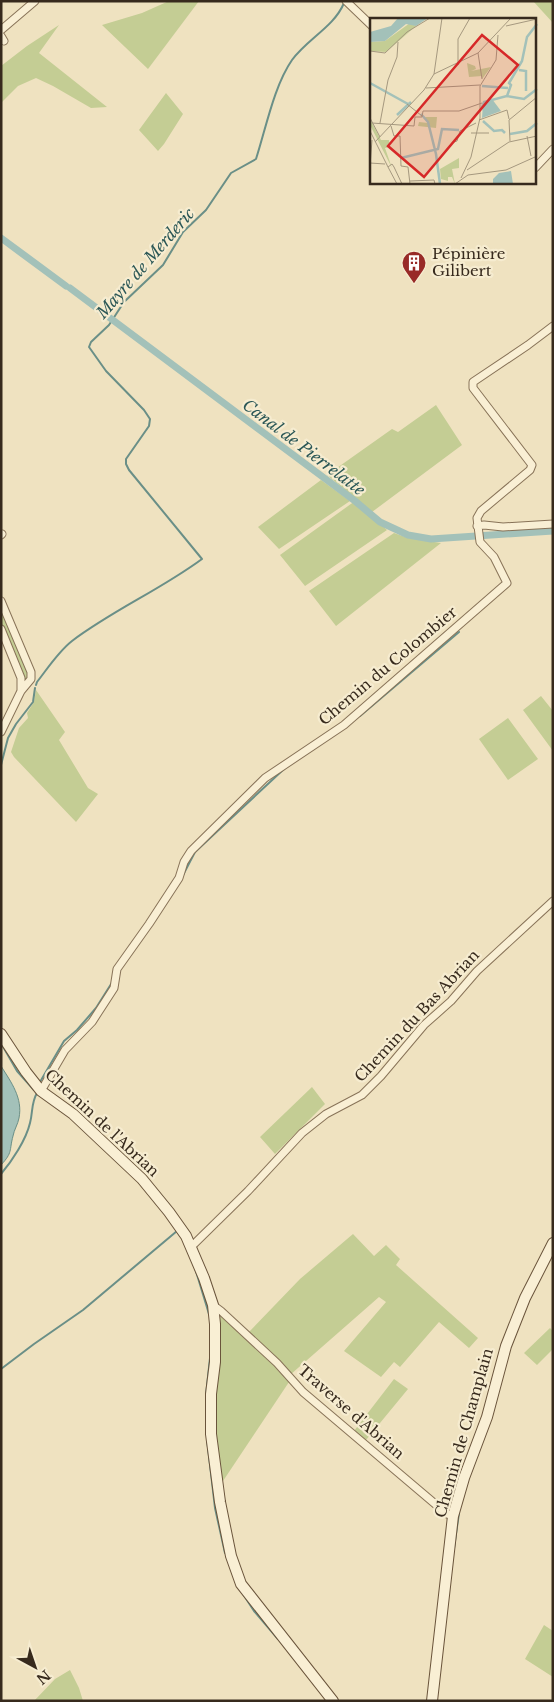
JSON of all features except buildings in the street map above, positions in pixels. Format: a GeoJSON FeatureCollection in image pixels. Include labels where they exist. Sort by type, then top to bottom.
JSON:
{"type":"FeatureCollection","features":[{"type":"Feature","properties":{"kind":"street"},"geometry":{"type":"LineString","coordinates":[[1,30],[35,1]]}},
{"type":"Feature","properties":{"kind":"street"},"geometry":{"type":"LineString","coordinates":[[346,2],[370,24]]}},
{"type":"Feature","properties":{"kind":"street"},"geometry":{"type":"LineString","coordinates":[[536,167],[553,149]]}},
{"type":"Feature","properties":{"kind":"street"},"geometry":{"type":"LineString","coordinates":[[553,326],[528,346],[473,382],[472,388],[532,465],[530,470],[481,511],[477,518],[478,532],[491,525],[502,527],[553,524]]}},
{"type":"Feature","properties":{"kind":"street","name":"Chemin du Colombier"},"geometry":{"type":"LineString","coordinates":[[41,1091],[65,1050],[92,1022],[114,988],[117,968],[179,878],[184,862],[191,851],[266,778],[344,725],[507,583],[494,557],[478,532]]}},
{"type":"Feature","properties":{"kind":"street"},"geometry":{"type":"LineString","coordinates":[[1,601],[31,672],[29,682],[21,691],[1,732]]}},
{"type":"Feature","properties":{"kind":"street"},"geometry":{"type":"LineString","coordinates":[[1,629],[21,678],[21,691]]}},
{"type":"Feature","properties":{"kind":"street","name":"Chemin du Bas Abrian"},"geometry":{"type":"LineString","coordinates":[[191,1247],[248,1191],[302,1133],[326,1114],[362,1095],[381,1076],[424,1025],[451,1001],[477,971],[553,902]]}},
{"type":"Feature","properties":{"kind":"street","name":"Chemin de l'Abrian"},"geometry":{"type":"LineString","coordinates":[[1,1034],[41,1091],[73,1114],[142,1179],[186,1236],[213,1305],[215,1362],[211,1394],[211,1434],[220,1502],[231,1556],[241,1584],[333,1701]]}},
{"type":"Feature","properties":{"kind":"street","name":"Chemin de Champlain"},"geometry":{"type":"LineString","coordinates":[[432,1701],[453,1516],[464,1478],[487,1417],[506,1346],[525,1298],[548,1260],[553,1243]]}},
{"type":"Feature","properties":{"kind":"street","name":"Traverse d'Abrian"},"geometry":{"type":"LineString","coordinates":[[213,1305],[277,1363],[303,1392],[447,1514],[453,1516]]}},
{"type":"Feature","properties":{"kind":"green space"},"geometry":{"type":"Polygon","coordinates":[[[169,1],[199,1],[148,69],[102,25],[142,13],[169,1]]]}},
{"type":"Feature","properties":{"kind":"green space"},"geometry":{"type":"Polygon","coordinates":[[[533,1],[553,1],[553,23],[533,1]]]}},
{"type":"Feature","properties":{"kind":"green space"},"geometry":{"type":"Polygon","coordinates":[[[59,25],[39,53],[107,107],[91,108],[36,78],[18,86],[1,103],[1,66],[59,25]]]}},
{"type":"Feature","properties":{"kind":"green space"},"geometry":{"type":"Polygon","coordinates":[[[166,93],[183,114],[158,151],[139,130],[166,93]]]}},
{"type":"Feature","properties":{"kind":"green space"},"geometry":{"type":"Polygon","coordinates":[[[436,405],[462,445],[372,512],[327,475],[392,429],[398,432],[436,405]]]}},
{"type":"Feature","properties":{"kind":"green space"},"geometry":{"type":"Polygon","coordinates":[[[321,480],[350,501],[279,549],[258,527],[321,480]]]}},
{"type":"Feature","properties":{"kind":"green space"},"geometry":{"type":"Polygon","coordinates":[[[355,501],[387,530],[305,586],[280,555],[355,501]]]}},
{"type":"Feature","properties":{"kind":"green space"},"geometry":{"type":"Polygon","coordinates":[[[394,533],[408,538],[441,543],[336,626],[309,591],[394,533]]]}},
{"type":"Feature","properties":{"kind":"green space"},"geometry":{"type":"Polygon","coordinates":[[[1,605],[30,672],[26,681],[1,632],[1,605]]]}},
{"type":"Feature","properties":{"kind":"green space"},"geometry":{"type":"Polygon","coordinates":[[[36,690],[65,732],[59,740],[88,788],[98,794],[76,822],[11,752],[19,728],[28,718],[27,713],[34,702],[36,690]]]}},
{"type":"Feature","properties":{"kind":"green space"},"geometry":{"type":"Polygon","coordinates":[[[541,696],[553,711],[553,751],[523,710],[541,696]]]}},
{"type":"Feature","properties":{"kind":"green space"},"geometry":{"type":"Polygon","coordinates":[[[508,718],[538,759],[508,780],[479,739],[508,718]]]}},
{"type":"Feature","properties":{"kind":"green space"},"geometry":{"type":"Polygon","coordinates":[[[312,1087],[325,1104],[275,1154],[260,1137],[312,1087]]]}},
{"type":"Feature","properties":{"kind":"green space"},"geometry":{"type":"Polygon","coordinates":[[[353,1234],[374,1256],[386,1245],[400,1259],[396,1265],[478,1338],[469,1348],[439,1322],[400,1367],[394,1362],[381,1377],[344,1351],[386,1302],[379,1297],[290,1375],[248,1333],[300,1279],[353,1234]]]}},
{"type":"Feature","properties":{"kind":"green space"},"geometry":{"type":"Polygon","coordinates":[[[220,1314],[273,1363],[289,1382],[221,1484],[214,1437],[216,1392],[220,1364],[220,1314]]]}},
{"type":"Feature","properties":{"kind":"green space"},"geometry":{"type":"Polygon","coordinates":[[[550,1328],[553,1331],[553,1349],[537,1365],[524,1353],[550,1328]]]}},
{"type":"Feature","properties":{"kind":"green space"},"geometry":{"type":"Polygon","coordinates":[[[394,1379],[408,1389],[366,1440],[354,1431],[394,1379]]]}},
{"type":"Feature","properties":{"kind":"green space"},"geometry":{"type":"Polygon","coordinates":[[[544,1625],[553,1631],[553,1677],[525,1659],[544,1625]]]}},
{"type":"Feature","properties":{"kind":"green space"},"geometry":{"type":"Polygon","coordinates":[[[70,1670],[83,1701],[34,1701],[55,1679],[70,1670]]]}},
{"type":"Feature","properties":{"kind":"water"},"geometry":{"type":"Polygon","coordinates":[[[1,1066],[18,1097],[20,1111],[10,1151],[1,1165],[1,1066]]]}},
{"type":"Feature","properties":{"kind":"waterway","name":"Mayre de Merderic"},"geometry":{"type":"LineString","coordinates":[[36,685],[58,655],[72,641],[104,619],[170,581],[202,559],[129,470],[126,459],[149,426],[150,419],[144,410],[106,371],[89,347],[91,342],[109,325],[124,302],[163,265],[183,232],[206,210],[231,173],[256,159],[275,95],[286,70],[298,53],[334,19],[344,3]]}},
{"type":"Feature","properties":{"kind":"waterway","name":"Canal de Pierrelatte"},"geometry":{"type":"LineString","coordinates":[[1,238],[66,286]]}},
{"type":"Feature","properties":{"kind":"waterway","name":"Canal de Pierrelatte"},"geometry":{"type":"LineString","coordinates":[[70,288],[355,501],[380,522],[408,535],[431,539],[553,531]]}},
{"type":"Feature","properties":{"kind":"waterway"},"geometry":{"type":"LineString","coordinates":[[360,716],[459,632]]}},
{"type":"Feature","properties":{"kind":"waterway","name":"Mayre de Merderic"},"geometry":{"type":"LineString","coordinates":[[1,765],[8,738],[33,702],[35,688]]}},
{"type":"Feature","properties":{"kind":"waterway"},"geometry":{"type":"LineString","coordinates":[[182,877],[195,852],[284,769]]}},
{"type":"Feature","properties":{"kind":"waterway"},"geometry":{"type":"LineString","coordinates":[[40,1082],[64,1041],[77,1030],[96,1008],[113,981]]}},
{"type":"Feature","properties":{"kind":"waterway","name":"Mayre de Merderic"},"geometry":{"type":"LineString","coordinates":[[1,1043],[17,1071],[34,1090]]}},
{"type":"Feature","properties":{"kind":"waterway","name":"Mayre de Merderic"},"geometry":{"type":"LineString","coordinates":[[1,1174],[22,1143],[30,1123],[37,1093]]}},
{"type":"Feature","properties":{"kind":"waterway"},"geometry":{"type":"LineString","coordinates":[[1,1369],[83,1310],[177,1231]]}},
{"type":"Feature","properties":{"kind":"waterway"},"geometry":{"type":"LineString","coordinates":[[195,1268],[209,1314]]}},
{"type":"Feature","properties":{"kind":"waterway"},"geometry":{"type":"LineString","coordinates":[[206,1395],[210,1358]]}},
{"type":"Feature","properties":{"kind":"waterway"},"geometry":{"type":"LineString","coordinates":[[206,1404],[206,1415]]}},
{"type":"Feature","properties":{"kind":"waterway"},"geometry":{"type":"LineString","coordinates":[[207,1439],[215,1508],[225,1553]]}},
{"type":"Feature","properties":{"kind":"waterway"},"geometry":{"type":"LineString","coordinates":[[454,1548],[459,1513]]}},
{"type":"Feature","properties":{"kind":"waterway"},"geometry":{"type":"LineString","coordinates":[[243,1594],[254,1611],[278,1639]]}},
{"type":"Feature","properties":{"kind":"place","name":"Pépinière Gilibert"},"geometry":{"type":"Point","coordinates":[414,284]}}]}
